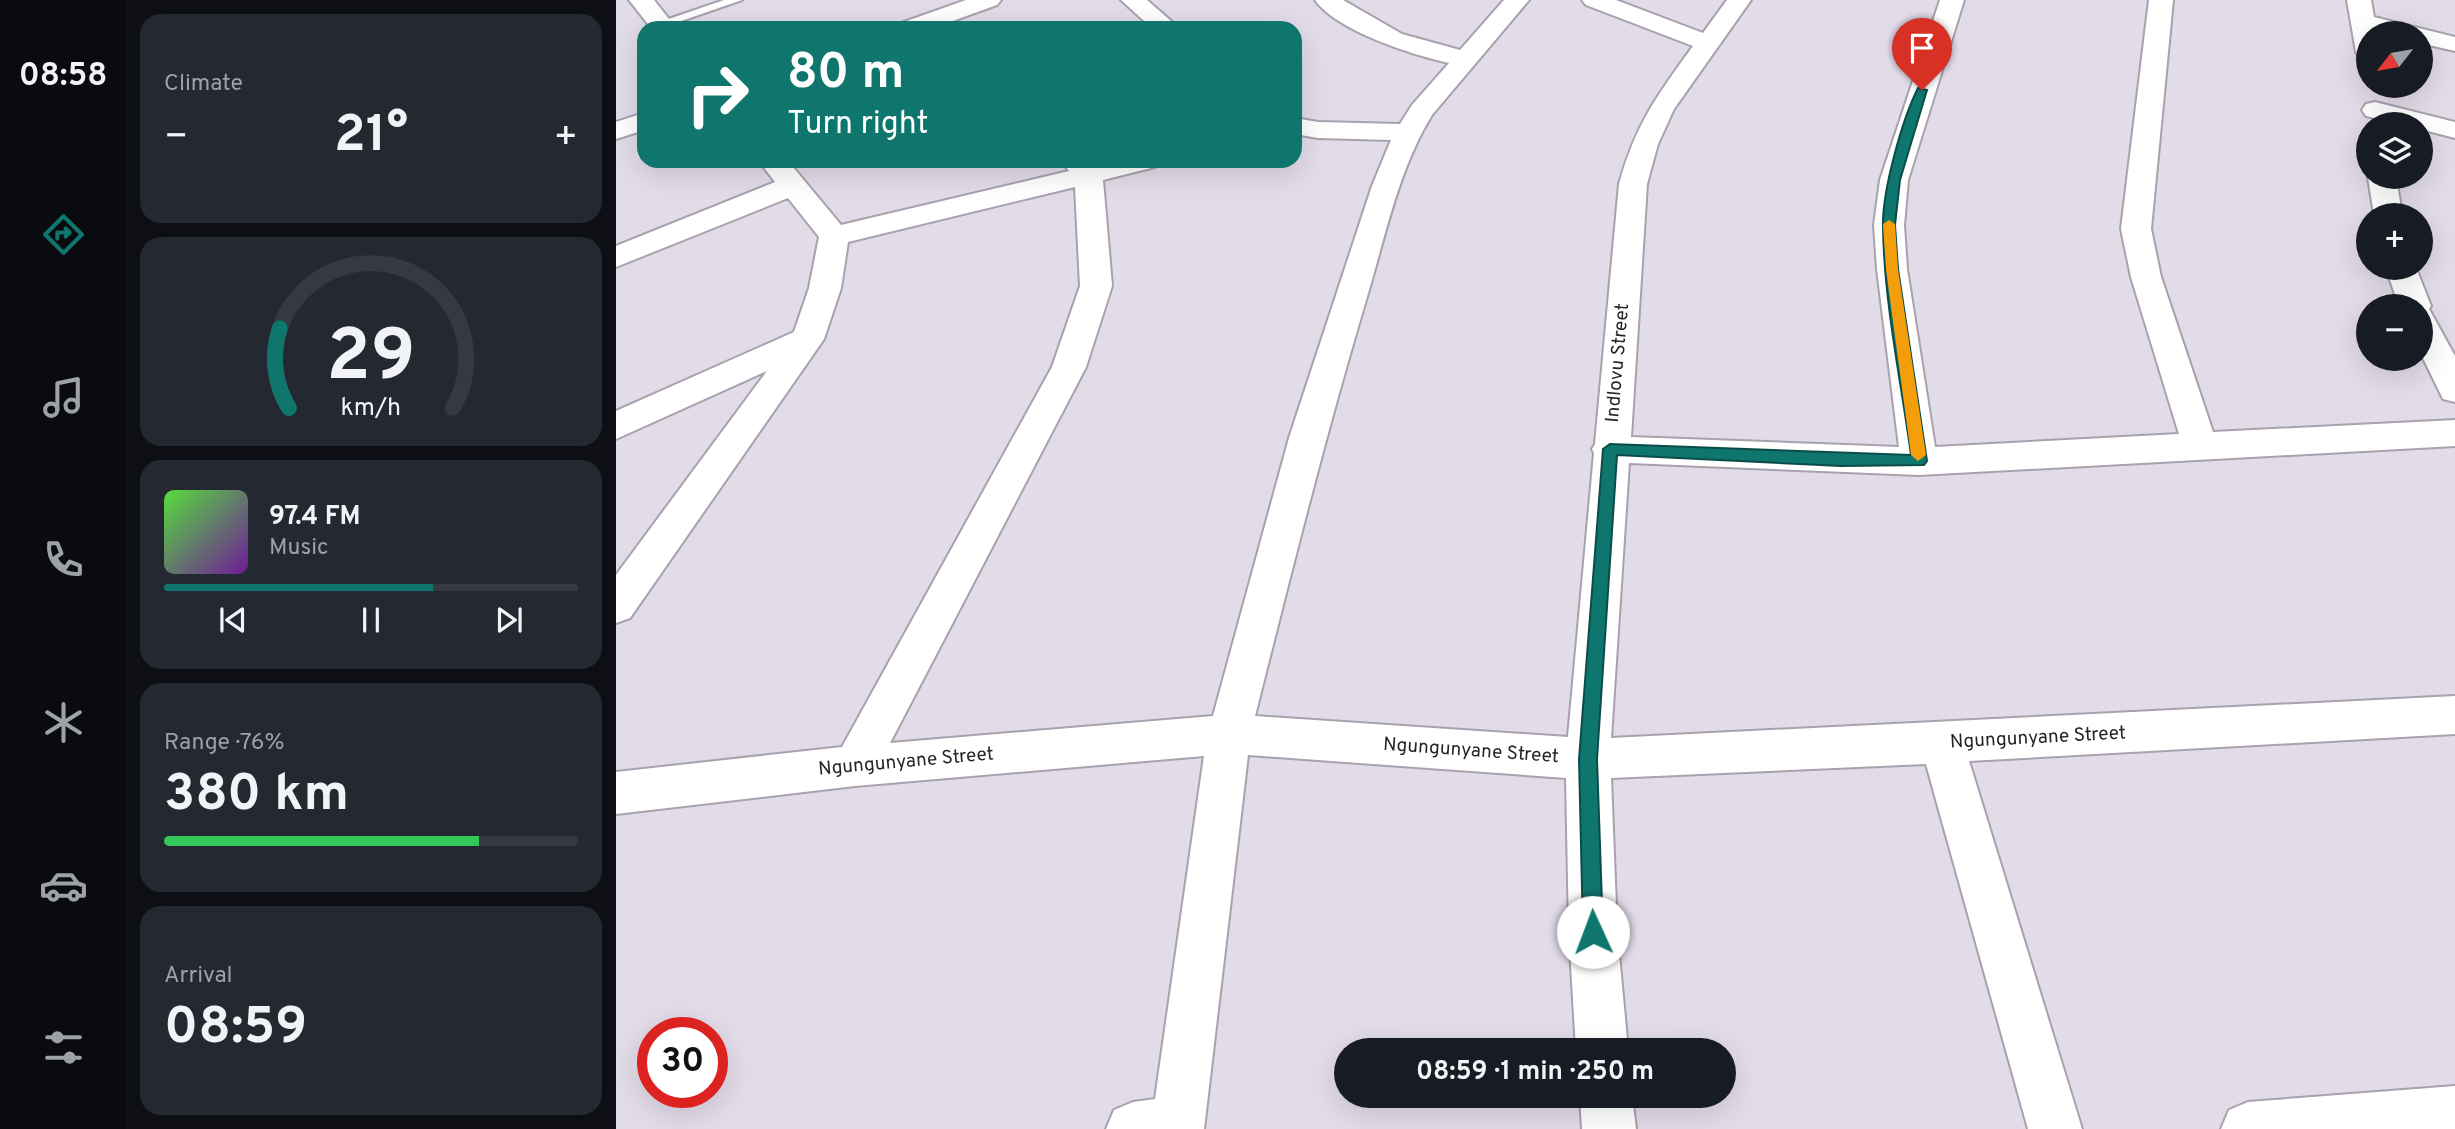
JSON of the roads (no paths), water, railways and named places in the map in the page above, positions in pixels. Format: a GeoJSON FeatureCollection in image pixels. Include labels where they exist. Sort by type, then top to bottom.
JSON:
{"type":"FeatureCollection","features":[{"type":"Feature","properties":{"kind":"street"},"geometry":{"type":"LineString","coordinates":[[641,0],[658,21]]}},
{"type":"Feature","properties":{"kind":"street"},"geometry":{"type":"LineString","coordinates":[[938,21],[989,0]]}},
{"type":"Feature","properties":{"kind":"street"},"geometry":{"type":"LineString","coordinates":[[1133,0],[1158,21]]}},
{"type":"Feature","properties":{"kind":"street"},"geometry":{"type":"LineString","coordinates":[[1326,0],[1385,38],[1426,52],[1468,59]]}},
{"type":"Feature","properties":{"kind":"street"},"geometry":{"type":"LineString","coordinates":[[1162,1127],[1229,734],[1307,438],[1386,186],[1408,132],[1421,111],[1517,0]]}},
{"type":"Feature","properties":{"kind":"street"},"geometry":{"type":"LineString","coordinates":[[1594,0],[1708,43]]}},
{"type":"Feature","properties":{"kind":"street","name":"Indlovu Street"},"geometry":{"type":"LineString","coordinates":[[1601,1038],[1593,932],[1588,759],[1610,449],[1633,184],[1644,144],[1661,109],[1739,0]]}},
{"type":"Feature","properties":{"kind":"street"},"geometry":{"type":"LineString","coordinates":[[1919,461],[1892,269],[1889,225],[1894,180],[1952,0]]}},
{"type":"Feature","properties":{"kind":"street"},"geometry":{"type":"LineString","coordinates":[[2161,0],[2136,229],[2146,277],[2200,446]]}},
{"type":"Feature","properties":{"kind":"street"},"geometry":{"type":"LineString","coordinates":[[2362,11],[2384,21]]}},
{"type":"Feature","properties":{"kind":"street"},"geometry":{"type":"LineString","coordinates":[[2433,39],[2455,44]]}},
{"type":"Feature","properties":{"kind":"street"},"geometry":{"type":"LineString","coordinates":[[2374,107],[2455,130]]}},
{"type":"Feature","properties":{"kind":"street"},"geometry":{"type":"LineString","coordinates":[[616,131],[637,124]]}},
{"type":"Feature","properties":{"kind":"street"},"geometry":{"type":"LineString","coordinates":[[1302,127],[1408,132]]}},
{"type":"Feature","properties":{"kind":"street"},"geometry":{"type":"LineString","coordinates":[[834,236],[1078,168]]}},
{"type":"Feature","properties":{"kind":"street"},"geometry":{"type":"LineString","coordinates":[[855,766],[1069,367],[1096,286],[1082,168]]}},
{"type":"Feature","properties":{"kind":"street"},"geometry":{"type":"LineString","coordinates":[[616,257],[783,173],[834,236],[825,288],[808,340],[616,606]]}},
{"type":"Feature","properties":{"kind":"street"},"geometry":{"type":"LineString","coordinates":[[616,426],[808,340]]}},
{"type":"Feature","properties":{"kind":"street"},"geometry":{"type":"LineString","coordinates":[[2433,344],[2455,390]]}},
{"type":"Feature","properties":{"kind":"street"},"geometry":{"type":"LineString","coordinates":[[1610,449],[1919,461],[2455,433]]}},
{"type":"Feature","properties":{"kind":"street","name":"Ngungunyane Street"},"geometry":{"type":"LineString","coordinates":[[616,793],[855,766],[1229,734],[1588,759],[2455,715]]}},
{"type":"Feature","properties":{"kind":"street"},"geometry":{"type":"LineString","coordinates":[[1942,743],[2055,1129]]}},
{"type":"Feature","properties":{"kind":"street"},"geometry":{"type":"LineString","coordinates":[[1607,1108],[1609,1129]]}},
{"type":"Feature","properties":{"kind":"street"},"geometry":{"type":"LineString","coordinates":[[2248,1129],[2455,1112]]}},
{"type":"Feature","properties":{"kind":"lane"},"geometry":{"type":"LineString","coordinates":[[676,21],[736,0]]}}]}
